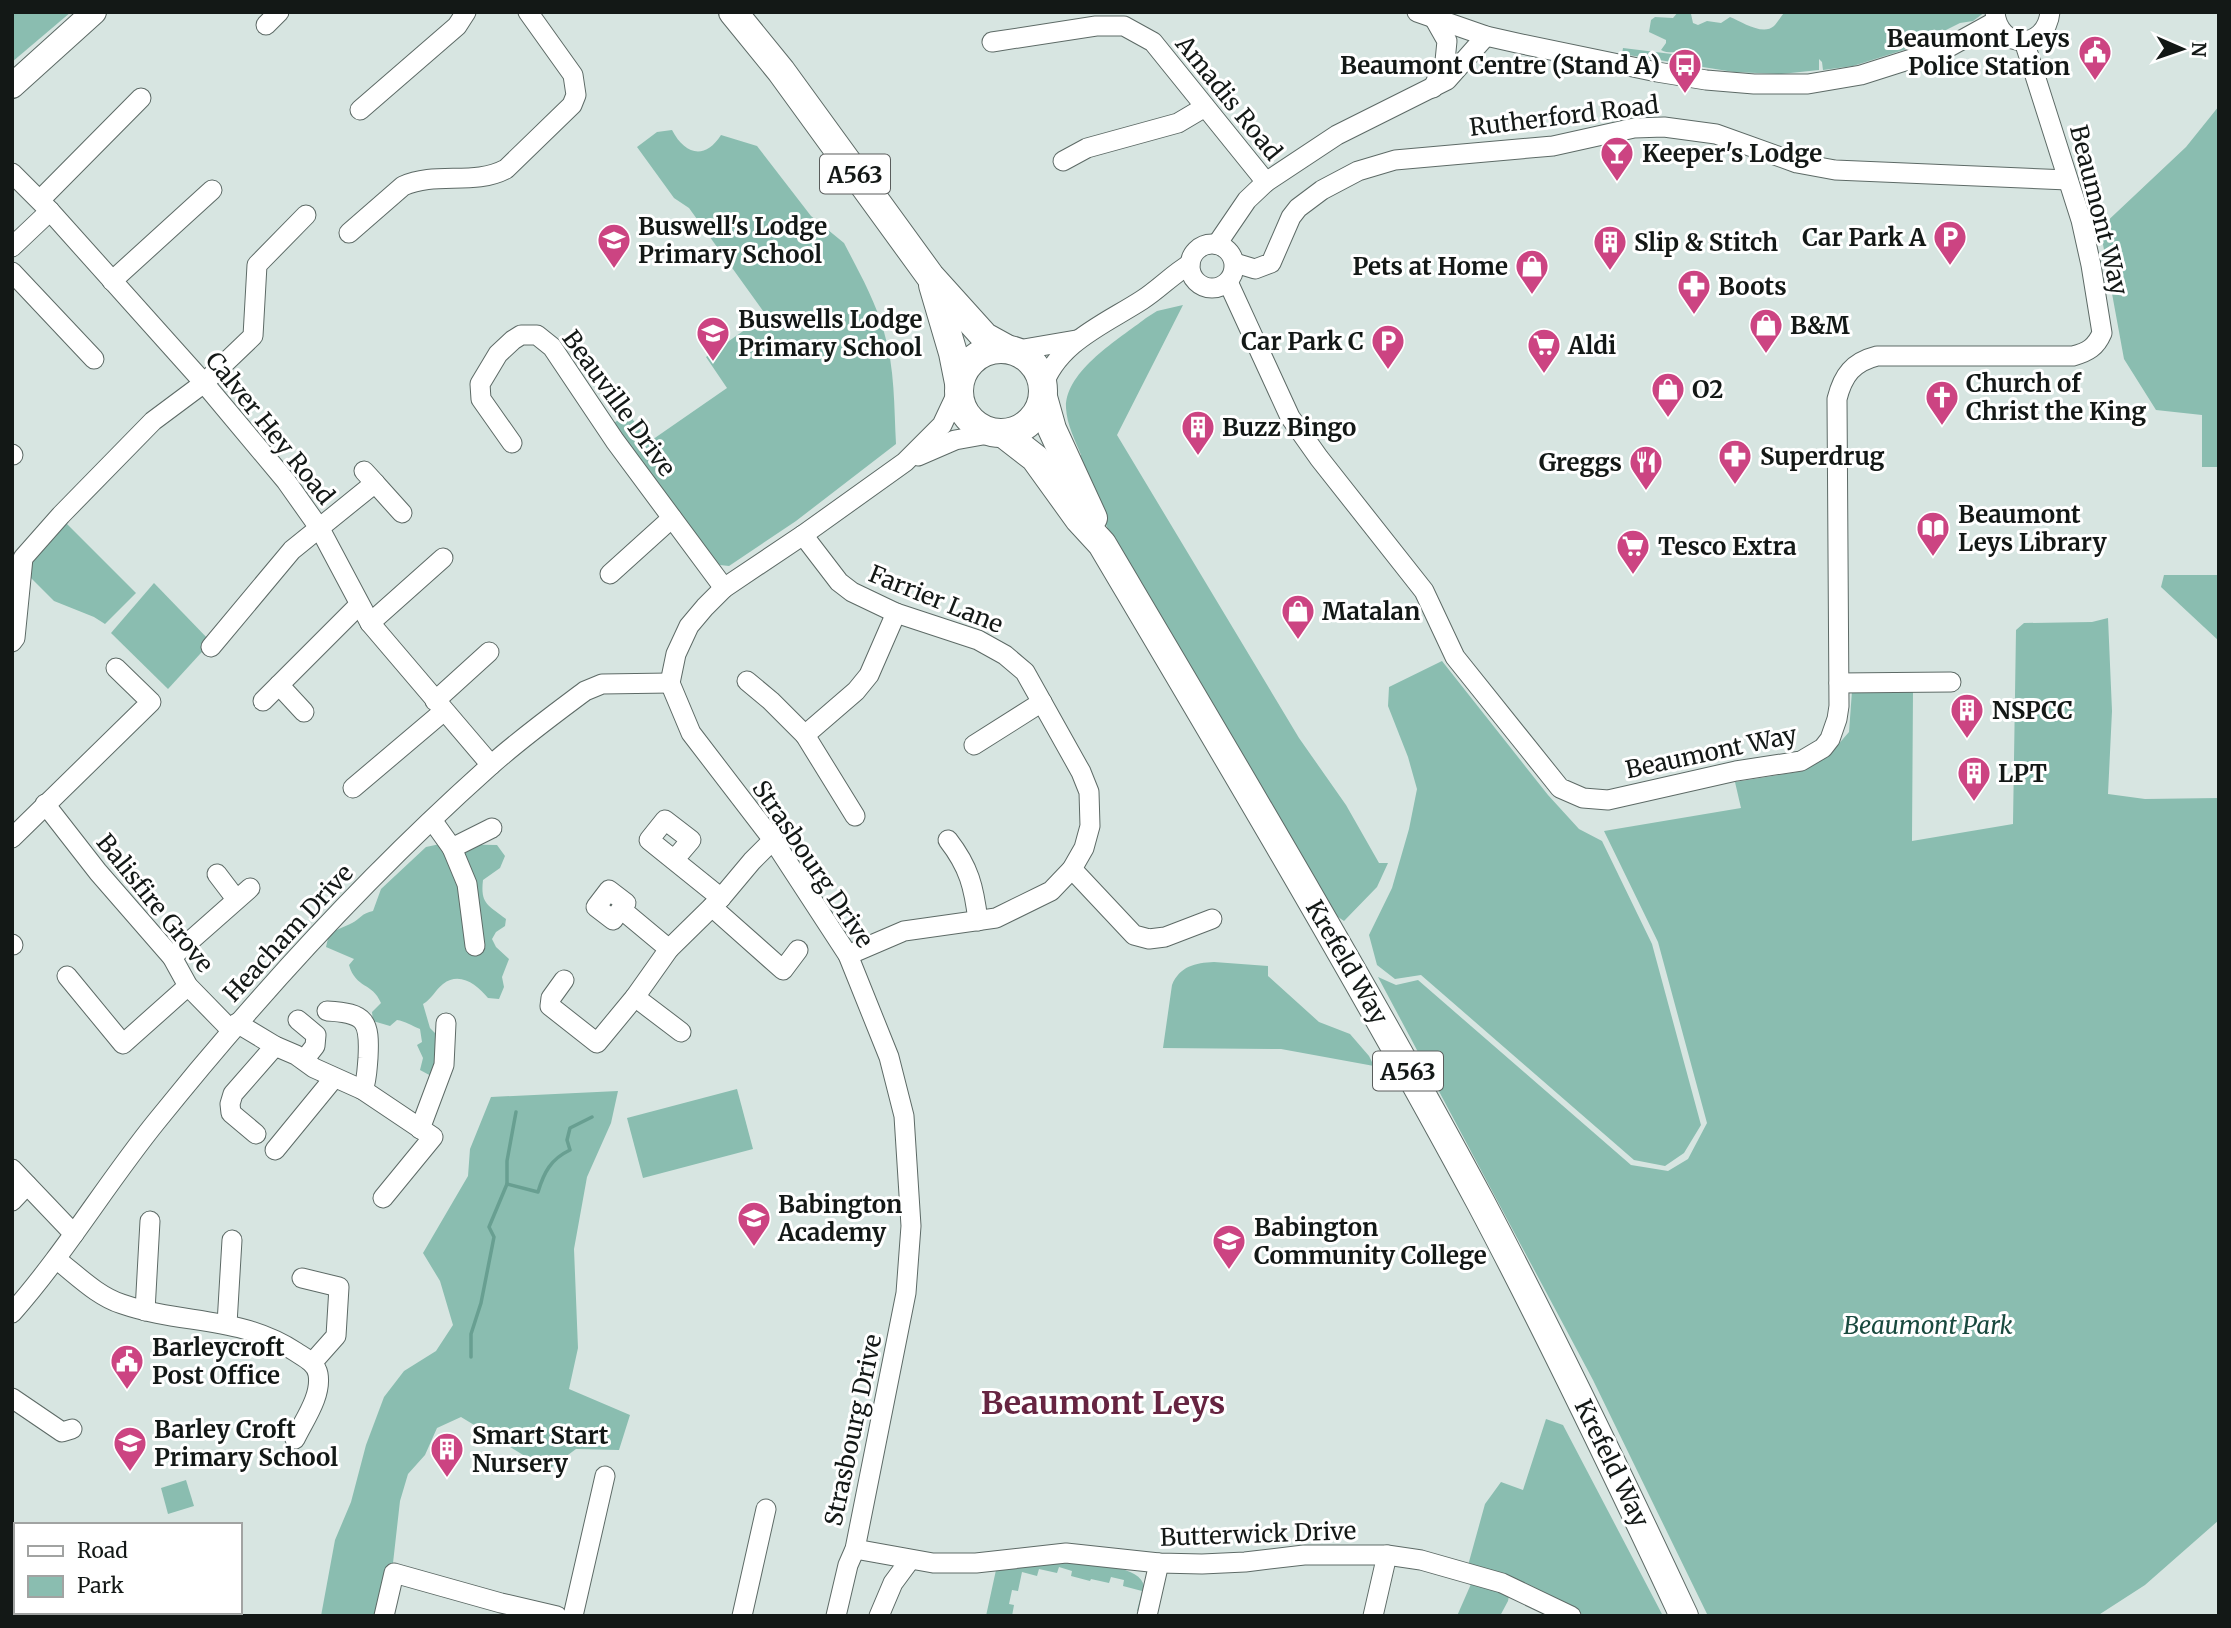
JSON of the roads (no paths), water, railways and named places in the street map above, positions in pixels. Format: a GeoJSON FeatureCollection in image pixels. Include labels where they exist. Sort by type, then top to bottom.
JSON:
{"type":"FeatureCollection","features":[{"type":"Feature","properties":{"kind":"highway","name":"A563"},"geometry":{"type":"LineString","coordinates":[[733,12],[780,71],[930,276],[985,337],[1009,350]]}},
{"type":"Feature","properties":{"kind":"highway","name":"A563"},"geometry":{"type":"LineString","coordinates":[[930,276],[953,353],[958,387]]}},
{"type":"Feature","properties":{"kind":"highway"},"geometry":{"type":"LineString","coordinates":[[1009,350],[1027,359],[1037,369],[1042,393],[1033,419],[1022,428],[999,434],[982,430],[965,415],[958,387],[970,362],[981,354],[1009,350]]}},
{"type":"Feature","properties":{"kind":"highway","name":"Krefeld Way"},"geometry":{"type":"LineString","coordinates":[[1042,393],[1052,429],[1091,512],[1102,544],[1327,926],[1481,1204],[1589,1413],[1684,1616]]}},
{"type":"Feature","properties":{"kind":"highway","name":"Krefeld Way"},"geometry":{"type":"LineString","coordinates":[[999,434],[1035,458],[1079,519],[1102,544]]}},
{"type":"Feature","properties":{"kind":"main road"},"geometry":{"type":"LineString","coordinates":[[12,86],[94,12]]}},
{"type":"Feature","properties":{"kind":"street"},"geometry":{"type":"LineString","coordinates":[[360,110],[457,26],[466,12]]}},
{"type":"Feature","properties":{"kind":"street"},"geometry":{"type":"LineString","coordinates":[[349,233],[403,186],[414,181],[480,178],[493,176],[506,169],[572,105],[576,95],[573,75],[528,12]]}},
{"type":"Feature","properties":{"kind":"street"},"geometry":{"type":"LineString","coordinates":[[1425,15],[1486,36],[1706,80],[1754,84],[1808,84],[1861,75],[1949,47],[1996,17],[2007,36],[2024,41],[2040,35],[2046,29],[2050,12]]}},
{"type":"Feature","properties":{"kind":"street"},"geometry":{"type":"LineString","coordinates":[[1425,15],[1447,41],[1445,61],[1432,89]]}},
{"type":"Feature","properties":{"kind":"street","name":"Amadis Road"},"geometry":{"type":"LineString","coordinates":[[992,42],[1097,26],[1124,26],[1153,42],[1266,182]]}},
{"type":"Feature","properties":{"kind":"street"},"geometry":{"type":"LineString","coordinates":[[1217,244],[1248,200],[1266,182],[1337,135],[1447,80],[1486,36]]}},
{"type":"Feature","properties":{"kind":"street","name":"Beaumont Way"},"geometry":{"type":"LineString","coordinates":[[1228,282],[1290,417],[1424,591],[1455,657],[1560,788],[1583,797],[1608,800],[1736,771],[1801,761],[1822,748],[1830,739],[1837,719],[1837,407],[1839,391],[1846,375],[1856,364],[1877,356],[2073,356],[2091,349],[2098,343],[2102,333],[2081,223],[2024,41]]}},
{"type":"Feature","properties":{"kind":"street"},"geometry":{"type":"LineString","coordinates":[[12,247],[45,205],[141,98]]}},
{"type":"Feature","properties":{"kind":"street"},"geometry":{"type":"LineString","coordinates":[[1063,161],[1087,148],[1178,123],[1205,107]]}},
{"type":"Feature","properties":{"kind":"street","name":"Rutherford Road"},"geometry":{"type":"LineString","coordinates":[[1235,263],[1255,269],[1271,263],[1290,217],[1298,208],[1322,190],[1358,170],[1395,160],[1553,146],[1646,127],[1716,134],[1797,163],[1835,170],[2068,180]]}},
{"type":"Feature","properties":{"kind":"street","name":"Calver Hey Road"},"geometry":{"type":"LineString","coordinates":[[12,173],[45,205],[204,383],[286,481],[320,529],[370,623],[491,765]]}},
{"type":"Feature","properties":{"kind":"street"},"geometry":{"type":"LineString","coordinates":[[112,281],[212,190]]}},
{"type":"Feature","properties":{"kind":"street"},"geometry":{"type":"LineString","coordinates":[[12,642],[15,638],[23,558],[153,421],[204,383],[253,335],[257,265],[306,215]]}},
{"type":"Feature","properties":{"kind":"street"},"geometry":{"type":"LineString","coordinates":[[1217,244],[1231,254],[1235,263],[1234,272],[1228,282],[1219,287],[1209,288],[1193,272],[1195,251],[1205,245],[1217,244]]}},
{"type":"Feature","properties":{"kind":"street"},"geometry":{"type":"LineString","coordinates":[[12,272],[94,359]]}},
{"type":"Feature","properties":{"kind":"street"},"geometry":{"type":"LineString","coordinates":[[1042,393],[1046,377],[1076,340],[1193,272]]}},
{"type":"Feature","properties":{"kind":"street","name":"Beauville Drive"},"geometry":{"type":"LineString","coordinates":[[512,443],[481,399],[480,384],[498,354],[513,340],[521,335],[537,335],[552,347],[615,441],[724,588]]}},
{"type":"Feature","properties":{"kind":"street"},"geometry":{"type":"LineString","coordinates":[[1009,350],[1076,340]]}},
{"type":"Feature","properties":{"kind":"street"},"geometry":{"type":"LineString","coordinates":[[670,682],[676,654],[689,626],[724,588],[905,462],[942,425],[958,387]]}},
{"type":"Feature","properties":{"kind":"street"},"geometry":{"type":"LineString","coordinates":[[905,462],[955,440],[999,434]]}},
{"type":"Feature","properties":{"kind":"street"},"geometry":{"type":"LineString","coordinates":[[211,647],[292,551],[320,529],[370,477],[401,513]]}},
{"type":"Feature","properties":{"kind":"street"},"geometry":{"type":"LineString","coordinates":[[609,573],[672,518]]}},
{"type":"Feature","properties":{"kind":"street","name":"Farrier Lane"},"geometry":{"type":"LineString","coordinates":[[803,535],[839,582],[864,599],[896,613],[978,640],[1005,654],[1025,672],[1090,792],[1090,826],[1084,848],[1072,869],[1051,891],[996,918],[904,931],[848,955]]}},
{"type":"Feature","properties":{"kind":"street"},"geometry":{"type":"LineString","coordinates":[[370,623],[443,558]]}},
{"type":"Feature","properties":{"kind":"street"},"geometry":{"type":"LineString","coordinates":[[263,701],[359,606]]}},
{"type":"Feature","properties":{"kind":"street"},"geometry":{"type":"LineString","coordinates":[[805,735],[856,691],[869,674],[896,613]]}},
{"type":"Feature","properties":{"kind":"street"},"geometry":{"type":"LineString","coordinates":[[353,788],[440,706],[489,652]]}},
{"type":"Feature","properties":{"kind":"street"},"geometry":{"type":"LineString","coordinates":[[12,838],[151,702],[116,668]]}},
{"type":"Feature","properties":{"kind":"street"},"geometry":{"type":"LineString","coordinates":[[747,681],[805,735],[855,816]]}},
{"type":"Feature","properties":{"kind":"street","name":"Heacham Drive"},"geometry":{"type":"LineString","coordinates":[[12,1313],[56,1259],[119,1168],[234,1026],[311,941],[432,820],[491,765],[586,691],[602,684],[670,682]]}},
{"type":"Feature","properties":{"kind":"street","name":"Strasbourg Drive"},"geometry":{"type":"LineString","coordinates":[[670,682],[691,733],[773,840],[848,955],[889,1057],[904,1116],[911,1226],[906,1293],[873,1462],[856,1532],[855,1549],[848,1565],[836,1616]]}},
{"type":"Feature","properties":{"kind":"street"},"geometry":{"type":"LineString","coordinates":[[1839,683],[1951,682]]}},
{"type":"Feature","properties":{"kind":"street"},"geometry":{"type":"LineString","coordinates":[[279,685],[304,712]]}},
{"type":"Feature","properties":{"kind":"street"},"geometry":{"type":"LineString","coordinates":[[974,745],[1042,702]]}},
{"type":"Feature","properties":{"kind":"street","name":"Balisfire Grove"},"geometry":{"type":"LineString","coordinates":[[45,804],[98,872],[172,957],[188,986],[234,1026],[304,1060],[334,1078],[363,1090],[431,1135]]}},
{"type":"Feature","properties":{"kind":"street"},"geometry":{"type":"LineString","coordinates":[[432,820],[452,848],[467,884],[475,946]]}},
{"type":"Feature","properties":{"kind":"street"},"geometry":{"type":"LineString","coordinates":[[452,848],[492,828]]}},
{"type":"Feature","properties":{"kind":"street"},"geometry":{"type":"LineString","coordinates":[[564,980],[551,998],[550,1006],[597,1044],[669,949],[716,903],[773,840]]}},
{"type":"Feature","properties":{"kind":"street"},"geometry":{"type":"LineString","coordinates":[[948,841],[964,861],[974,890],[978,920]]}},
{"type":"Feature","properties":{"kind":"street"},"geometry":{"type":"LineString","coordinates":[[674,860],[783,970],[797,950]]}},
{"type":"Feature","properties":{"kind":"street"},"geometry":{"type":"LineString","coordinates":[[1072,869],[1134,935],[1149,939],[1165,937],[1212,919]]}},
{"type":"Feature","properties":{"kind":"street"},"geometry":{"type":"LineString","coordinates":[[172,957],[243,893],[217,874]]}},
{"type":"Feature","properties":{"kind":"street"},"geometry":{"type":"LineString","coordinates":[[621,909],[669,949]]}},
{"type":"Feature","properties":{"kind":"street"},"geometry":{"type":"LineString","coordinates":[[67,976],[118,1049],[188,986]]}},
{"type":"Feature","properties":{"kind":"street"},"geometry":{"type":"LineString","coordinates":[[635,997],[681,1032]]}},
{"type":"Feature","properties":{"kind":"street"},"geometry":{"type":"LineString","coordinates":[[327,1011],[350,1012],[365,1023],[369,1031],[366,1082],[363,1090]]}},
{"type":"Feature","properties":{"kind":"street"},"geometry":{"type":"LineString","coordinates":[[298,1020],[316,1035],[315,1045],[304,1060]]}},
{"type":"Feature","properties":{"kind":"street"},"geometry":{"type":"LineString","coordinates":[[383,1198],[431,1135],[444,1065],[446,1023]]}},
{"type":"Feature","properties":{"kind":"street"},"geometry":{"type":"LineString","coordinates":[[256,1134],[231,1113],[230,1104],[233,1094],[275,1046]]}},
{"type":"Feature","properties":{"kind":"street"},"geometry":{"type":"LineString","coordinates":[[275,1150],[334,1078]]}},
{"type":"Feature","properties":{"kind":"street"},"geometry":{"type":"LineString","coordinates":[[12,1169],[74,1234]]}},
{"type":"Feature","properties":{"kind":"street"},"geometry":{"type":"LineString","coordinates":[[12,1201],[27,1185]]}},
{"type":"Feature","properties":{"kind":"street"},"geometry":{"type":"LineString","coordinates":[[145,1311],[150,1221]]}},
{"type":"Feature","properties":{"kind":"street"},"geometry":{"type":"LineString","coordinates":[[227,1324],[232,1240]]}},
{"type":"Feature","properties":{"kind":"street"},"geometry":{"type":"LineString","coordinates":[[56,1259],[108,1299],[145,1311],[227,1324],[268,1336],[312,1363],[318,1372],[318,1390],[295,1439]]}},
{"type":"Feature","properties":{"kind":"street"},"geometry":{"type":"LineString","coordinates":[[302,1278],[339,1287],[336,1336],[312,1363]]}},
{"type":"Feature","properties":{"kind":"street"},"geometry":{"type":"LineString","coordinates":[[13,1401],[62,1432],[72,1429]]}},
{"type":"Feature","properties":{"kind":"street"},"geometry":{"type":"LineString","coordinates":[[573,1616],[605,1476]]}},
{"type":"Feature","properties":{"kind":"street"},"geometry":{"type":"LineString","coordinates":[[742,1616],[766,1509]]}},
{"type":"Feature","properties":{"kind":"street","name":"Butterwick Drive"},"geometry":{"type":"LineString","coordinates":[[855,1549],[933,1563],[976,1563],[1066,1553],[1159,1563],[1245,1562],[1304,1555],[1387,1555],[1421,1560],[1502,1583],[1571,1616]]}},
{"type":"Feature","properties":{"kind":"street"},"geometry":{"type":"LineString","coordinates":[[1373,1616],[1387,1555]]}},
{"type":"Feature","properties":{"kind":"street"},"geometry":{"type":"LineString","coordinates":[[879,1616],[893,1583],[910,1560]]}},
{"type":"Feature","properties":{"kind":"street"},"geometry":{"type":"LineString","coordinates":[[1147,1616],[1159,1563]]}},
{"type":"Feature","properties":{"kind":"street"},"geometry":{"type":"LineString","coordinates":[[384,1616],[394,1573],[557,1616]]}},
{"type":"Feature","properties":{"kind":"waterway"},"geometry":{"type":"LineString","coordinates":[[471,1357],[471,1334],[481,1303],[494,1237],[489,1227],[507,1184],[507,1161],[516,1112]]}},
{"type":"Feature","properties":{"kind":"waterway"},"geometry":{"type":"LineString","coordinates":[[507,1184],[538,1192],[549,1167],[570,1150],[567,1140],[570,1128],[592,1117]]}},
{"type":"Feature","properties":{"kind":"place","name":"Beaumont Leys Police Station"},"geometry":{"type":"Point","coordinates":[2095,82]}},
{"type":"Feature","properties":{"kind":"place","name":"Beaumont Centre (Stand A)"},"geometry":{"type":"Point","coordinates":[1685,95]}},
{"type":"Feature","properties":{"kind":"place","name":"Keeper's Lodge"},"geometry":{"type":"Point","coordinates":[1617,183]}},
{"type":"Feature","properties":{"kind":"place","name":"Car Park A"},"geometry":{"type":"Point","coordinates":[1950,267]}},
{"type":"Feature","properties":{"kind":"place","name":"Buswell's Lodge Primary School"},"geometry":{"type":"Point","coordinates":[614,270]}},
{"type":"Feature","properties":{"kind":"place","name":"Slip & Stitch"},"geometry":{"type":"Point","coordinates":[1610,272]}},
{"type":"Feature","properties":{"kind":"place","name":"Pets at Home"},"geometry":{"type":"Point","coordinates":[1532,296]}},
{"type":"Feature","properties":{"kind":"place","name":"Boots"},"geometry":{"type":"Point","coordinates":[1694,316]}},
{"type":"Feature","properties":{"kind":"place","name":"B&M"},"geometry":{"type":"Point","coordinates":[1766,355]}},
{"type":"Feature","properties":{"kind":"place","name":"Buswells Lodge Primary School"},"geometry":{"type":"Point","coordinates":[713,363]}},
{"type":"Feature","properties":{"kind":"place","name":"Car Park C"},"geometry":{"type":"Point","coordinates":[1388,371]}},
{"type":"Feature","properties":{"kind":"place","name":"Aldi"},"geometry":{"type":"Point","coordinates":[1544,375]}},
{"type":"Feature","properties":{"kind":"place","name":"O2"},"geometry":{"type":"Point","coordinates":[1668,419]}},
{"type":"Feature","properties":{"kind":"place","name":"Church of Christ the King"},"geometry":{"type":"Point","coordinates":[1942,427]}},
{"type":"Feature","properties":{"kind":"place","name":"Buzz Bingo"},"geometry":{"type":"Point","coordinates":[1198,457]}},
{"type":"Feature","properties":{"kind":"place","name":"Superdrug"},"geometry":{"type":"Point","coordinates":[1735,486]}},
{"type":"Feature","properties":{"kind":"place","name":"Greggs"},"geometry":{"type":"Point","coordinates":[1646,492]}},
{"type":"Feature","properties":{"kind":"place","name":"Beaumont Leys Library"},"geometry":{"type":"Point","coordinates":[1933,558]}},
{"type":"Feature","properties":{"kind":"place","name":"Tesco Extra"},"geometry":{"type":"Point","coordinates":[1633,576]}},
{"type":"Feature","properties":{"kind":"place","name":"Matalan"},"geometry":{"type":"Point","coordinates":[1298,641]}},
{"type":"Feature","properties":{"kind":"place","name":"NSPCC"},"geometry":{"type":"Point","coordinates":[1967,740]}},
{"type":"Feature","properties":{"kind":"place","name":"LPT"},"geometry":{"type":"Point","coordinates":[1974,803]}},
{"type":"Feature","properties":{"kind":"place","name":"Babington Academy"},"geometry":{"type":"Point","coordinates":[754,1248]}},
{"type":"Feature","properties":{"kind":"place","name":"Babington Community College"},"geometry":{"type":"Point","coordinates":[1229,1271]}},
{"type":"Feature","properties":{"kind":"place","name":"Barleycroft Post Office"},"geometry":{"type":"Point","coordinates":[127,1391]}},
{"type":"Feature","properties":{"kind":"place","name":"Barley Croft Primary School"},"geometry":{"type":"Point","coordinates":[130,1473]}},
{"type":"Feature","properties":{"kind":"place","name":"Smart Start Nursery"},"geometry":{"type":"Point","coordinates":[447,1479]}},
{"type":"Feature","properties":{"kind":"district","name":"Beaumont Leys"},"geometry":{"type":"Point","coordinates":[1103,1403]}},
{"type":"Feature","properties":{"kind":"park label","name":"Beaumont Park"},"geometry":{"type":"Point","coordinates":[1928,1325]}}]}
